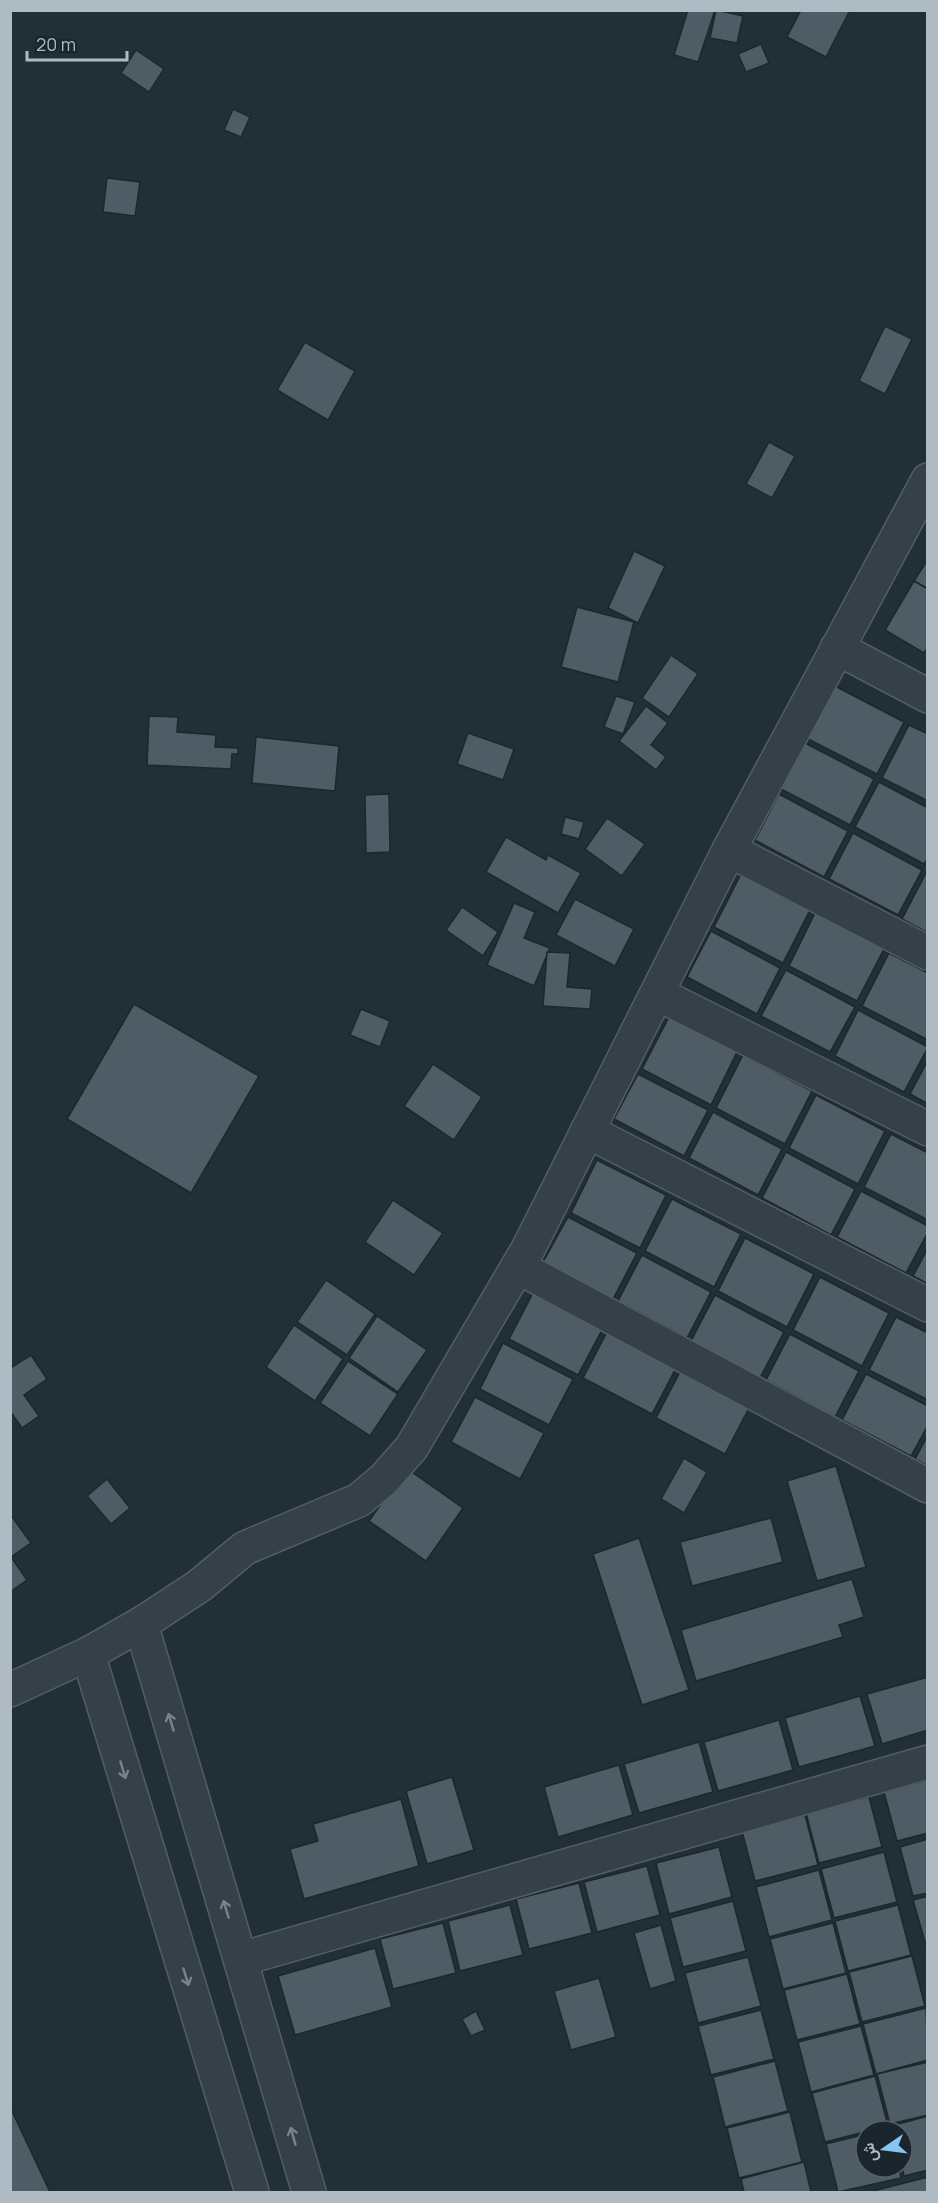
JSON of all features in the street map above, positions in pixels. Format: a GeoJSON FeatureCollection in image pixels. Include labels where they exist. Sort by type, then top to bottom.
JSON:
{"type":"FeatureCollection","features":[{"type":"Feature","properties":{"kind":"street"},"geometry":{"type":"LineString","coordinates":[[10,1690],[88,1654],[141,1624],[199,1586],[245,1548],[359,1500],[384,1479],[412,1447],[518,1267],[729,850],[837,648],[924,494]]}},
{"type":"Feature","properties":{"kind":"street"},"geometry":{"type":"LineString","coordinates":[[837,648],[927,696]]}},
{"type":"Feature","properties":{"kind":"street"},"geometry":{"type":"LineString","coordinates":[[729,850],[927,953]]}},
{"type":"Feature","properties":{"kind":"street"},"geometry":{"type":"LineString","coordinates":[[658,994],[927,1129]]}},
{"type":"Feature","properties":{"kind":"street"},"geometry":{"type":"LineString","coordinates":[[587,1131],[927,1305]]}},
{"type":"Feature","properties":{"kind":"street"},"geometry":{"type":"LineString","coordinates":[[518,1267],[927,1486]]}},
{"type":"Feature","properties":{"kind":"street"},"geometry":{"type":"LineString","coordinates":[[141,1624],[309,2193]]}},
{"type":"Feature","properties":{"kind":"street"},"geometry":{"type":"LineString","coordinates":[[88,1654],[252,2193]]}},
{"type":"Feature","properties":{"kind":"street"},"geometry":{"type":"LineString","coordinates":[[241,1959],[927,1762]]}},
{"type":"Feature","properties":{"kind":"building"},"geometry":{"type":"Polygon","coordinates":[[[688,10],[715,10],[698,62],[674,55],[688,10]]]}},
{"type":"Feature","properties":{"kind":"building"},"geometry":{"type":"Polygon","coordinates":[[[716,10],[743,16],[737,43],[710,38],[716,10]]]}},
{"type":"Feature","properties":{"kind":"building"},"geometry":{"type":"Polygon","coordinates":[[[801,10],[850,10],[826,57],[787,37],[801,10]]]}},
{"type":"Feature","properties":{"kind":"building"},"geometry":{"type":"Polygon","coordinates":[[[761,44],[769,63],[746,72],[738,54],[761,44]]]}},
{"type":"Feature","properties":{"kind":"building"},"geometry":{"type":"Polygon","coordinates":[[[136,50],[164,69],[149,92],[121,73],[136,50]]]}},
{"type":"Feature","properties":{"kind":"building"},"geometry":{"type":"Polygon","coordinates":[[[233,109],[250,117],[241,137],[224,130],[233,109]]]}},
{"type":"Feature","properties":{"kind":"building"},"geometry":{"type":"Polygon","coordinates":[[[107,178],[140,182],[135,216],[103,212],[107,178]]]}},
{"type":"Feature","properties":{"kind":"building"},"geometry":{"type":"Polygon","coordinates":[[[885,326],[912,339],[885,394],[859,381],[885,326]]]}},
{"type":"Feature","properties":{"kind":"building"},"geometry":{"type":"Polygon","coordinates":[[[305,342],[355,371],[328,420],[277,390],[305,342]]]}},
{"type":"Feature","properties":{"kind":"building"},"geometry":{"type":"Polygon","coordinates":[[[769,442],[795,456],[772,498],[746,484],[769,442]]]}},
{"type":"Feature","properties":{"kind":"building"},"geometry":{"type":"Polygon","coordinates":[[[634,551],[665,566],[638,623],[608,608],[634,551]]]}},
{"type":"Feature","properties":{"kind":"building"},"geometry":{"type":"Polygon","coordinates":[[[928,559],[928,589],[914,581],[928,559]]]}},
{"type":"Feature","properties":{"kind":"building"},"geometry":{"type":"Polygon","coordinates":[[[914,581],[928,589],[928,646],[924,653],[885,630],[914,581]]]}},
{"type":"Feature","properties":{"kind":"building"},"geometry":{"type":"Polygon","coordinates":[[[577,607],[634,622],[618,682],[561,667],[577,607]]]}},
{"type":"Feature","properties":{"kind":"building"},"geometry":{"type":"Polygon","coordinates":[[[671,655],[698,674],[669,717],[642,698],[671,655]]]}},
{"type":"Feature","properties":{"kind":"building"},"geometry":{"type":"Polygon","coordinates":[[[835,686],[904,722],[877,774],[808,739],[835,686]]]}},
{"type":"Feature","properties":{"kind":"building"},"geometry":{"type":"Polygon","coordinates":[[[616,696],[635,702],[623,734],[604,727],[616,696]]]}},
{"type":"Feature","properties":{"kind":"building"},"geometry":{"type":"Polygon","coordinates":[[[646,706],[668,723],[651,745],[666,757],[656,770],[619,741],[646,706]]]}},
{"type":"Feature","properties":{"kind":"building"},"geometry":{"type":"Polygon","coordinates":[[[149,716],[178,717],[177,732],[216,735],[215,747],[238,748],[238,754],[232,754],[231,769],[147,765],[149,716]]]}},
{"type":"Feature","properties":{"kind":"building"},"geometry":{"type":"Polygon","coordinates":[[[909,725],[928,734],[928,801],[882,778],[909,725]]]}},
{"type":"Feature","properties":{"kind":"building"},"geometry":{"type":"Polygon","coordinates":[[[468,733],[514,749],[503,780],[457,764],[468,733]]]}},
{"type":"Feature","properties":{"kind":"building"},"geometry":{"type":"Polygon","coordinates":[[[256,737],[339,746],[335,791],[252,783],[256,737]]]}},
{"type":"Feature","properties":{"kind":"building"},"geometry":{"type":"Polygon","coordinates":[[[805,743],[874,779],[850,825],[781,789],[805,743]]]}},
{"type":"Feature","properties":{"kind":"building"},"geometry":{"type":"Polygon","coordinates":[[[879,782],[928,808],[928,858],[924,864],[855,827],[879,782]]]}},
{"type":"Feature","properties":{"kind":"building"},"geometry":{"type":"Polygon","coordinates":[[[389,794],[390,852],[366,853],[365,795],[389,794]]]}},
{"type":"Feature","properties":{"kind":"building"},"geometry":{"type":"Polygon","coordinates":[[[779,794],[848,831],[824,877],[755,840],[779,794]]]}},
{"type":"Feature","properties":{"kind":"building"},"geometry":{"type":"Polygon","coordinates":[[[565,817],[584,822],[579,839],[561,834],[565,817]]]}},
{"type":"Feature","properties":{"kind":"building"},"geometry":{"type":"Polygon","coordinates":[[[607,818],[645,844],[622,876],[585,849],[607,818]]]}},
{"type":"Feature","properties":{"kind":"building"},"geometry":{"type":"Polygon","coordinates":[[[853,833],[922,870],[898,915],[829,879],[853,833]]]}},
{"type":"Feature","properties":{"kind":"building"},"geometry":{"type":"Polygon","coordinates":[[[506,837],[546,860],[548,855],[581,873],[558,913],[486,872],[506,837]]]}},
{"type":"Feature","properties":{"kind":"building"},"geometry":{"type":"Polygon","coordinates":[[[926,873],[928,874],[928,933],[902,919],[926,873]]]}},
{"type":"Feature","properties":{"kind":"building"},"geometry":{"type":"Polygon","coordinates":[[[741,874],[810,910],[783,963],[714,927],[741,874]]]}},
{"type":"Feature","properties":{"kind":"building"},"geometry":{"type":"Polygon","coordinates":[[[575,899],[634,929],[615,966],[556,935],[575,899]]]}},
{"type":"Feature","properties":{"kind":"building"},"geometry":{"type":"Polygon","coordinates":[[[514,903],[535,912],[524,938],[550,948],[534,986],[487,965],[514,903]]]}},
{"type":"Feature","properties":{"kind":"building"},"geometry":{"type":"Polygon","coordinates":[[[462,907],[498,932],[483,956],[446,930],[462,907]]]}},
{"type":"Feature","properties":{"kind":"building"},"geometry":{"type":"Polygon","coordinates":[[[815,913],[884,949],[857,1001],[789,966],[815,913]]]}},
{"type":"Feature","properties":{"kind":"building"},"geometry":{"type":"Polygon","coordinates":[[[711,931],[780,968],[757,1014],[687,977],[711,931]]]}},
{"type":"Feature","properties":{"kind":"building"},"geometry":{"type":"Polygon","coordinates":[[[547,952],[570,953],[567,987],[592,989],[590,1009],[543,1006],[547,952]]]}},
{"type":"Feature","properties":{"kind":"building"},"geometry":{"type":"Polygon","coordinates":[[[889,953],[928,973],[928,1040],[862,1006],[889,953]]]}},
{"type":"Feature","properties":{"kind":"building"},"geometry":{"type":"Polygon","coordinates":[[[786,970],[855,1007],[830,1052],[761,1016],[786,970]]]}},
{"type":"Feature","properties":{"kind":"building"},"geometry":{"type":"Polygon","coordinates":[[[134,1004],[259,1076],[191,1193],[67,1119],[134,1004]]]}},
{"type":"Feature","properties":{"kind":"building"},"geometry":{"type":"Polygon","coordinates":[[[361,1009],[390,1021],[380,1047],[350,1035],[361,1009]]]}},
{"type":"Feature","properties":{"kind":"building"},"geometry":{"type":"Polygon","coordinates":[[[858,1010],[928,1047],[904,1092],[835,1056],[858,1010]]]}},
{"type":"Feature","properties":{"kind":"building"},"geometry":{"type":"Polygon","coordinates":[[[669,1017],[737,1052],[711,1105],[642,1069],[669,1017]]]}},
{"type":"Feature","properties":{"kind":"building"},"geometry":{"type":"Polygon","coordinates":[[[743,1055],[812,1091],[785,1144],[716,1108],[743,1055]]]}},
{"type":"Feature","properties":{"kind":"building"},"geometry":{"type":"Polygon","coordinates":[[[928,1060],[928,1104],[910,1094],[928,1060]]]}},
{"type":"Feature","properties":{"kind":"building"},"geometry":{"type":"Polygon","coordinates":[[[433,1064],[482,1097],[454,1140],[404,1106],[433,1064]]]}},
{"type":"Feature","properties":{"kind":"building"},"geometry":{"type":"Polygon","coordinates":[[[638,1074],[708,1110],[684,1156],[614,1119],[638,1074]]]}},
{"type":"Feature","properties":{"kind":"building"},"geometry":{"type":"Polygon","coordinates":[[[816,1095],[885,1131],[858,1184],[789,1148],[816,1095]]]}},
{"type":"Feature","properties":{"kind":"building"},"geometry":{"type":"Polygon","coordinates":[[[713,1112],[782,1149],[758,1195],[689,1158],[713,1112]]]}},
{"type":"Feature","properties":{"kind":"building"},"geometry":{"type":"Polygon","coordinates":[[[891,1134],[928,1153],[928,1220],[864,1187],[891,1134]]]}},
{"type":"Feature","properties":{"kind":"building"},"geometry":{"type":"Polygon","coordinates":[[[786,1152],[855,1189],[831,1235],[762,1198],[786,1152]]]}},
{"type":"Feature","properties":{"kind":"building"},"geometry":{"type":"Polygon","coordinates":[[[597,1160],[666,1195],[640,1248],[571,1213],[597,1160]]]}},
{"type":"Feature","properties":{"kind":"building"},"geometry":{"type":"Polygon","coordinates":[[[861,1191],[928,1226],[928,1232],[906,1273],[837,1237],[861,1191]]]}},
{"type":"Feature","properties":{"kind":"building"},"geometry":{"type":"Polygon","coordinates":[[[672,1199],[741,1234],[714,1287],[645,1251],[672,1199]]]}},
{"type":"Feature","properties":{"kind":"building"},"geometry":{"type":"Polygon","coordinates":[[[393,1200],[443,1233],[414,1275],[365,1242],[393,1200]]]}},
{"type":"Feature","properties":{"kind":"building"},"geometry":{"type":"Polygon","coordinates":[[[568,1217],[637,1253],[613,1299],[543,1262],[568,1217]]]}},
{"type":"Feature","properties":{"kind":"building"},"geometry":{"type":"Polygon","coordinates":[[[745,1238],[814,1274],[787,1327],[718,1291],[745,1238]]]}},
{"type":"Feature","properties":{"kind":"building"},"geometry":{"type":"Polygon","coordinates":[[[928,1248],[928,1284],[913,1276],[928,1248]]]}},
{"type":"Feature","properties":{"kind":"building"},"geometry":{"type":"Polygon","coordinates":[[[642,1255],[711,1292],[687,1338],[618,1301],[642,1255]]]}},
{"type":"Feature","properties":{"kind":"building"},"geometry":{"type":"Polygon","coordinates":[[[820,1277],[889,1313],[862,1366],[793,1330],[820,1277]]]}},
{"type":"Feature","properties":{"kind":"building"},"geometry":{"type":"Polygon","coordinates":[[[326,1280],[375,1314],[347,1355],[297,1322],[326,1280]]]}},
{"type":"Feature","properties":{"kind":"building"},"geometry":{"type":"Polygon","coordinates":[[[533,1293],[602,1330],[578,1375],[509,1339],[533,1293]]]}},
{"type":"Feature","properties":{"kind":"building"},"geometry":{"type":"Polygon","coordinates":[[[715,1295],[784,1332],[760,1378],[691,1341],[715,1295]]]}},
{"type":"Feature","properties":{"kind":"building"},"geometry":{"type":"Polygon","coordinates":[[[377,1316],[427,1350],[398,1392],[349,1358],[377,1316]]]}},
{"type":"Feature","properties":{"kind":"building"},"geometry":{"type":"Polygon","coordinates":[[[896,1317],[928,1333],[928,1400],[869,1370],[896,1317]]]}},
{"type":"Feature","properties":{"kind":"building"},"geometry":{"type":"Polygon","coordinates":[[[294,1325],[343,1359],[315,1401],[266,1367],[294,1325]]]}},
{"type":"Feature","properties":{"kind":"building"},"geometry":{"type":"Polygon","coordinates":[[[607,1332],[676,1368],[652,1414],[583,1378],[607,1332]]]}},
{"type":"Feature","properties":{"kind":"building"},"geometry":{"type":"Polygon","coordinates":[[[790,1334],[859,1371],[835,1417],[766,1380],[790,1334]]]}},
{"type":"Feature","properties":{"kind":"building"},"geometry":{"type":"Polygon","coordinates":[[[503,1343],[573,1379],[549,1425],[480,1389],[503,1343]]]}},
{"type":"Feature","properties":{"kind":"building"},"geometry":{"type":"Polygon","coordinates":[[[31,1355],[47,1379],[24,1395],[39,1416],[22,1428],[10,1411],[10,1365],[12,1367],[31,1355]]]}},
{"type":"Feature","properties":{"kind":"building"},"geometry":{"type":"Polygon","coordinates":[[[348,1361],[398,1394],[370,1436],[320,1403],[348,1361]]]}},
{"type":"Feature","properties":{"kind":"building"},"geometry":{"type":"Polygon","coordinates":[[[680,1372],[749,1408],[725,1454],[656,1418],[680,1372]]]}},
{"type":"Feature","properties":{"kind":"building"},"geometry":{"type":"Polygon","coordinates":[[[866,1374],[928,1406],[928,1425],[911,1456],[842,1420],[866,1374]]]}},
{"type":"Feature","properties":{"kind":"building"},"geometry":{"type":"Polygon","coordinates":[[[475,1397],[544,1433],[520,1479],[451,1442],[475,1397]]]}},
{"type":"Feature","properties":{"kind":"building"},"geometry":{"type":"Polygon","coordinates":[[[928,1435],[928,1466],[915,1459],[928,1435]]]}},
{"type":"Feature","properties":{"kind":"building"},"geometry":{"type":"Polygon","coordinates":[[[684,1458],[707,1472],[684,1513],[661,1499],[684,1458]]]}},
{"type":"Feature","properties":{"kind":"building"},"geometry":{"type":"Polygon","coordinates":[[[836,1466],[866,1567],[817,1581],[787,1481],[836,1466]]]}},
{"type":"Feature","properties":{"kind":"building"},"geometry":{"type":"Polygon","coordinates":[[[406,1468],[463,1508],[426,1561],[369,1521],[406,1468]]]}},
{"type":"Feature","properties":{"kind":"building"},"geometry":{"type":"Polygon","coordinates":[[[107,1479],[130,1508],[111,1524],[87,1496],[107,1479]]]}},
{"type":"Feature","properties":{"kind":"building"},"geometry":{"type":"Polygon","coordinates":[[[10,1514],[31,1543],[11,1557],[27,1580],[10,1592],[10,1514]]]}},
{"type":"Feature","properties":{"kind":"building"},"geometry":{"type":"Polygon","coordinates":[[[771,1518],[783,1562],[692,1586],[680,1542],[771,1518]]]}},
{"type":"Feature","properties":{"kind":"building"},"geometry":{"type":"Polygon","coordinates":[[[639,1538],[689,1690],[642,1705],[593,1554],[639,1538]]]}},
{"type":"Feature","properties":{"kind":"building"},"geometry":{"type":"Polygon","coordinates":[[[852,1579],[864,1617],[839,1625],[843,1637],[696,1681],[681,1630],[852,1579]]]}},
{"type":"Feature","properties":{"kind":"building"},"geometry":{"type":"Polygon","coordinates":[[[928,1677],[928,1730],[882,1744],[867,1694],[928,1677]]]}},
{"type":"Feature","properties":{"kind":"building"},"geometry":{"type":"Polygon","coordinates":[[[860,1696],[875,1746],[799,1767],[785,1718],[860,1696]]]}},
{"type":"Feature","properties":{"kind":"building"},"geometry":{"type":"Polygon","coordinates":[[[779,1720],[793,1770],[718,1791],[704,1742],[779,1720]]]}},
{"type":"Feature","properties":{"kind":"building"},"geometry":{"type":"Polygon","coordinates":[[[699,1742],[713,1792],[639,1813],[624,1764],[699,1742]]]}},
{"type":"Feature","properties":{"kind":"building"},"geometry":{"type":"Polygon","coordinates":[[[619,1765],[633,1815],[558,1837],[544,1787],[619,1765]]]}},
{"type":"Feature","properties":{"kind":"building"},"geometry":{"type":"Polygon","coordinates":[[[452,1777],[474,1850],[427,1864],[406,1791],[452,1777]]]}},
{"type":"Feature","properties":{"kind":"building"},"geometry":{"type":"Polygon","coordinates":[[[928,1780],[928,1833],[897,1841],[884,1792],[928,1780]]]}},
{"type":"Feature","properties":{"kind":"building"},"geometry":{"type":"Polygon","coordinates":[[[869,1797],[882,1847],[819,1863],[806,1813],[869,1797]]]}},
{"type":"Feature","properties":{"kind":"building"},"geometry":{"type":"Polygon","coordinates":[[[401,1799],[419,1866],[304,1899],[290,1849],[318,1841],[313,1824],[401,1799]]]}},
{"type":"Feature","properties":{"kind":"building"},"geometry":{"type":"Polygon","coordinates":[[[805,1815],[818,1865],[755,1881],[742,1831],[805,1815]]]}},
{"type":"Feature","properties":{"kind":"building"},"geometry":{"type":"Polygon","coordinates":[[[928,1839],[928,1893],[913,1896],[900,1847],[928,1839]]]}},
{"type":"Feature","properties":{"kind":"building"},"geometry":{"type":"Polygon","coordinates":[[[719,1847],[732,1897],[669,1914],[656,1863],[719,1847]]]}},
{"type":"Feature","properties":{"kind":"building"},"geometry":{"type":"Polygon","coordinates":[[[884,1852],[897,1902],[834,1918],[821,1869],[884,1852]]]}},
{"type":"Feature","properties":{"kind":"building"},"geometry":{"type":"Polygon","coordinates":[[[647,1866],[660,1915],[597,1932],[584,1882],[647,1866]]]}},
{"type":"Feature","properties":{"kind":"building"},"geometry":{"type":"Polygon","coordinates":[[[819,1870],[832,1920],[769,1937],[756,1887],[819,1870]]]}},
{"type":"Feature","properties":{"kind":"building"},"geometry":{"type":"Polygon","coordinates":[[[579,1883],[592,1933],[529,1949],[516,1899],[579,1883]]]}},
{"type":"Feature","properties":{"kind":"building"},"geometry":{"type":"Polygon","coordinates":[[[928,1896],[928,1949],[927,1949],[913,1900],[928,1896]]]}},
{"type":"Feature","properties":{"kind":"building"},"geometry":{"type":"Polygon","coordinates":[[[733,1901],[746,1951],[683,1967],[670,1918],[733,1901]]]}},
{"type":"Feature","properties":{"kind":"building"},"geometry":{"type":"Polygon","coordinates":[[[510,1905],[523,1955],[460,1971],[448,1921],[510,1905]]]}},
{"type":"Feature","properties":{"kind":"building"},"geometry":{"type":"Polygon","coordinates":[[[898,1905],[911,1955],[848,1971],[835,1921],[898,1905]]]}},
{"type":"Feature","properties":{"kind":"building"},"geometry":{"type":"Polygon","coordinates":[[[443,1923],[456,1973],[393,1989],[380,1939],[443,1923]]]}},
{"type":"Feature","properties":{"kind":"building"},"geometry":{"type":"Polygon","coordinates":[[[833,1923],[846,1973],[783,1989],[770,1939],[833,1923]]]}},
{"type":"Feature","properties":{"kind":"building"},"geometry":{"type":"Polygon","coordinates":[[[661,1925],[676,1981],[650,1989],[634,1933],[661,1925]]]}},
{"type":"Feature","properties":{"kind":"building"},"geometry":{"type":"Polygon","coordinates":[[[375,1948],[392,2007],[295,2035],[278,1976],[375,1948]]]}},
{"type":"Feature","properties":{"kind":"building"},"geometry":{"type":"Polygon","coordinates":[[[912,1956],[925,2006],[862,2022],[849,1972],[912,1956]]]}},
{"type":"Feature","properties":{"kind":"building"},"geometry":{"type":"Polygon","coordinates":[[[748,1957],[761,2006],[698,2023],[685,1973],[748,1957]]]}},
{"type":"Feature","properties":{"kind":"building"},"geometry":{"type":"Polygon","coordinates":[[[847,1974],[860,2024],[797,2040],[784,1990],[847,1974]]]}},
{"type":"Feature","properties":{"kind":"building"},"geometry":{"type":"Polygon","coordinates":[[[599,1978],[616,2037],[571,2050],[554,1991],[599,1978]]]}},
{"type":"Feature","properties":{"kind":"building"},"geometry":{"type":"Polygon","coordinates":[[[926,2008],[928,2060],[876,2074],[863,2024],[926,2008]]]}},
{"type":"Feature","properties":{"kind":"building"},"geometry":{"type":"Polygon","coordinates":[[[761,2010],[774,2059],[711,2075],[698,2026],[761,2010]]]}},
{"type":"Feature","properties":{"kind":"building"},"geometry":{"type":"Polygon","coordinates":[[[476,2011],[485,2030],[471,2036],[462,2019],[476,2011]]]}},
{"type":"Feature","properties":{"kind":"building"},"geometry":{"type":"Polygon","coordinates":[[[861,2026],[874,2075],[811,2092],[798,2042],[861,2026]]]}},
{"type":"Feature","properties":{"kind":"building"},"geometry":{"type":"Polygon","coordinates":[[[775,2061],[788,2111],[725,2127],[713,2077],[775,2061]]]}},
{"type":"Feature","properties":{"kind":"building"},"geometry":{"type":"Polygon","coordinates":[[[928,2062],[928,2115],[911,2119],[889,2119],[877,2074],[928,2062]]]}},
{"type":"Feature","properties":{"kind":"building"},"geometry":{"type":"Polygon","coordinates":[[[875,2076],[886,2119],[854,2119],[854,2135],[825,2142],[812,2093],[875,2076]]]}},
{"type":"Feature","properties":{"kind":"building"},"geometry":{"type":"Polygon","coordinates":[[[10,2107],[50,2192],[10,2192],[10,2107]]]}},
{"type":"Feature","properties":{"kind":"building"},"geometry":{"type":"Polygon","coordinates":[[[790,2112],[802,2162],[739,2178],[727,2128],[790,2112]]]}},
{"type":"Feature","properties":{"kind":"building"},"geometry":{"type":"Polygon","coordinates":[[[928,2116],[928,2170],[914,2174],[914,2120],[928,2116]]]}},
{"type":"Feature","properties":{"kind":"building"},"geometry":{"type":"Polygon","coordinates":[[[854,2137],[854,2179],[896,2179],[838,2192],[826,2144],[854,2137]]]}},
{"type":"Feature","properties":{"kind":"building"},"geometry":{"type":"Polygon","coordinates":[[[804,2162],[811,2192],[744,2192],[741,2179],[804,2162]]]}},
{"type":"Feature","properties":{"kind":"building"},"geometry":{"type":"Polygon","coordinates":[[[928,2177],[928,2192],[869,2192],[928,2177]]]}}]}
